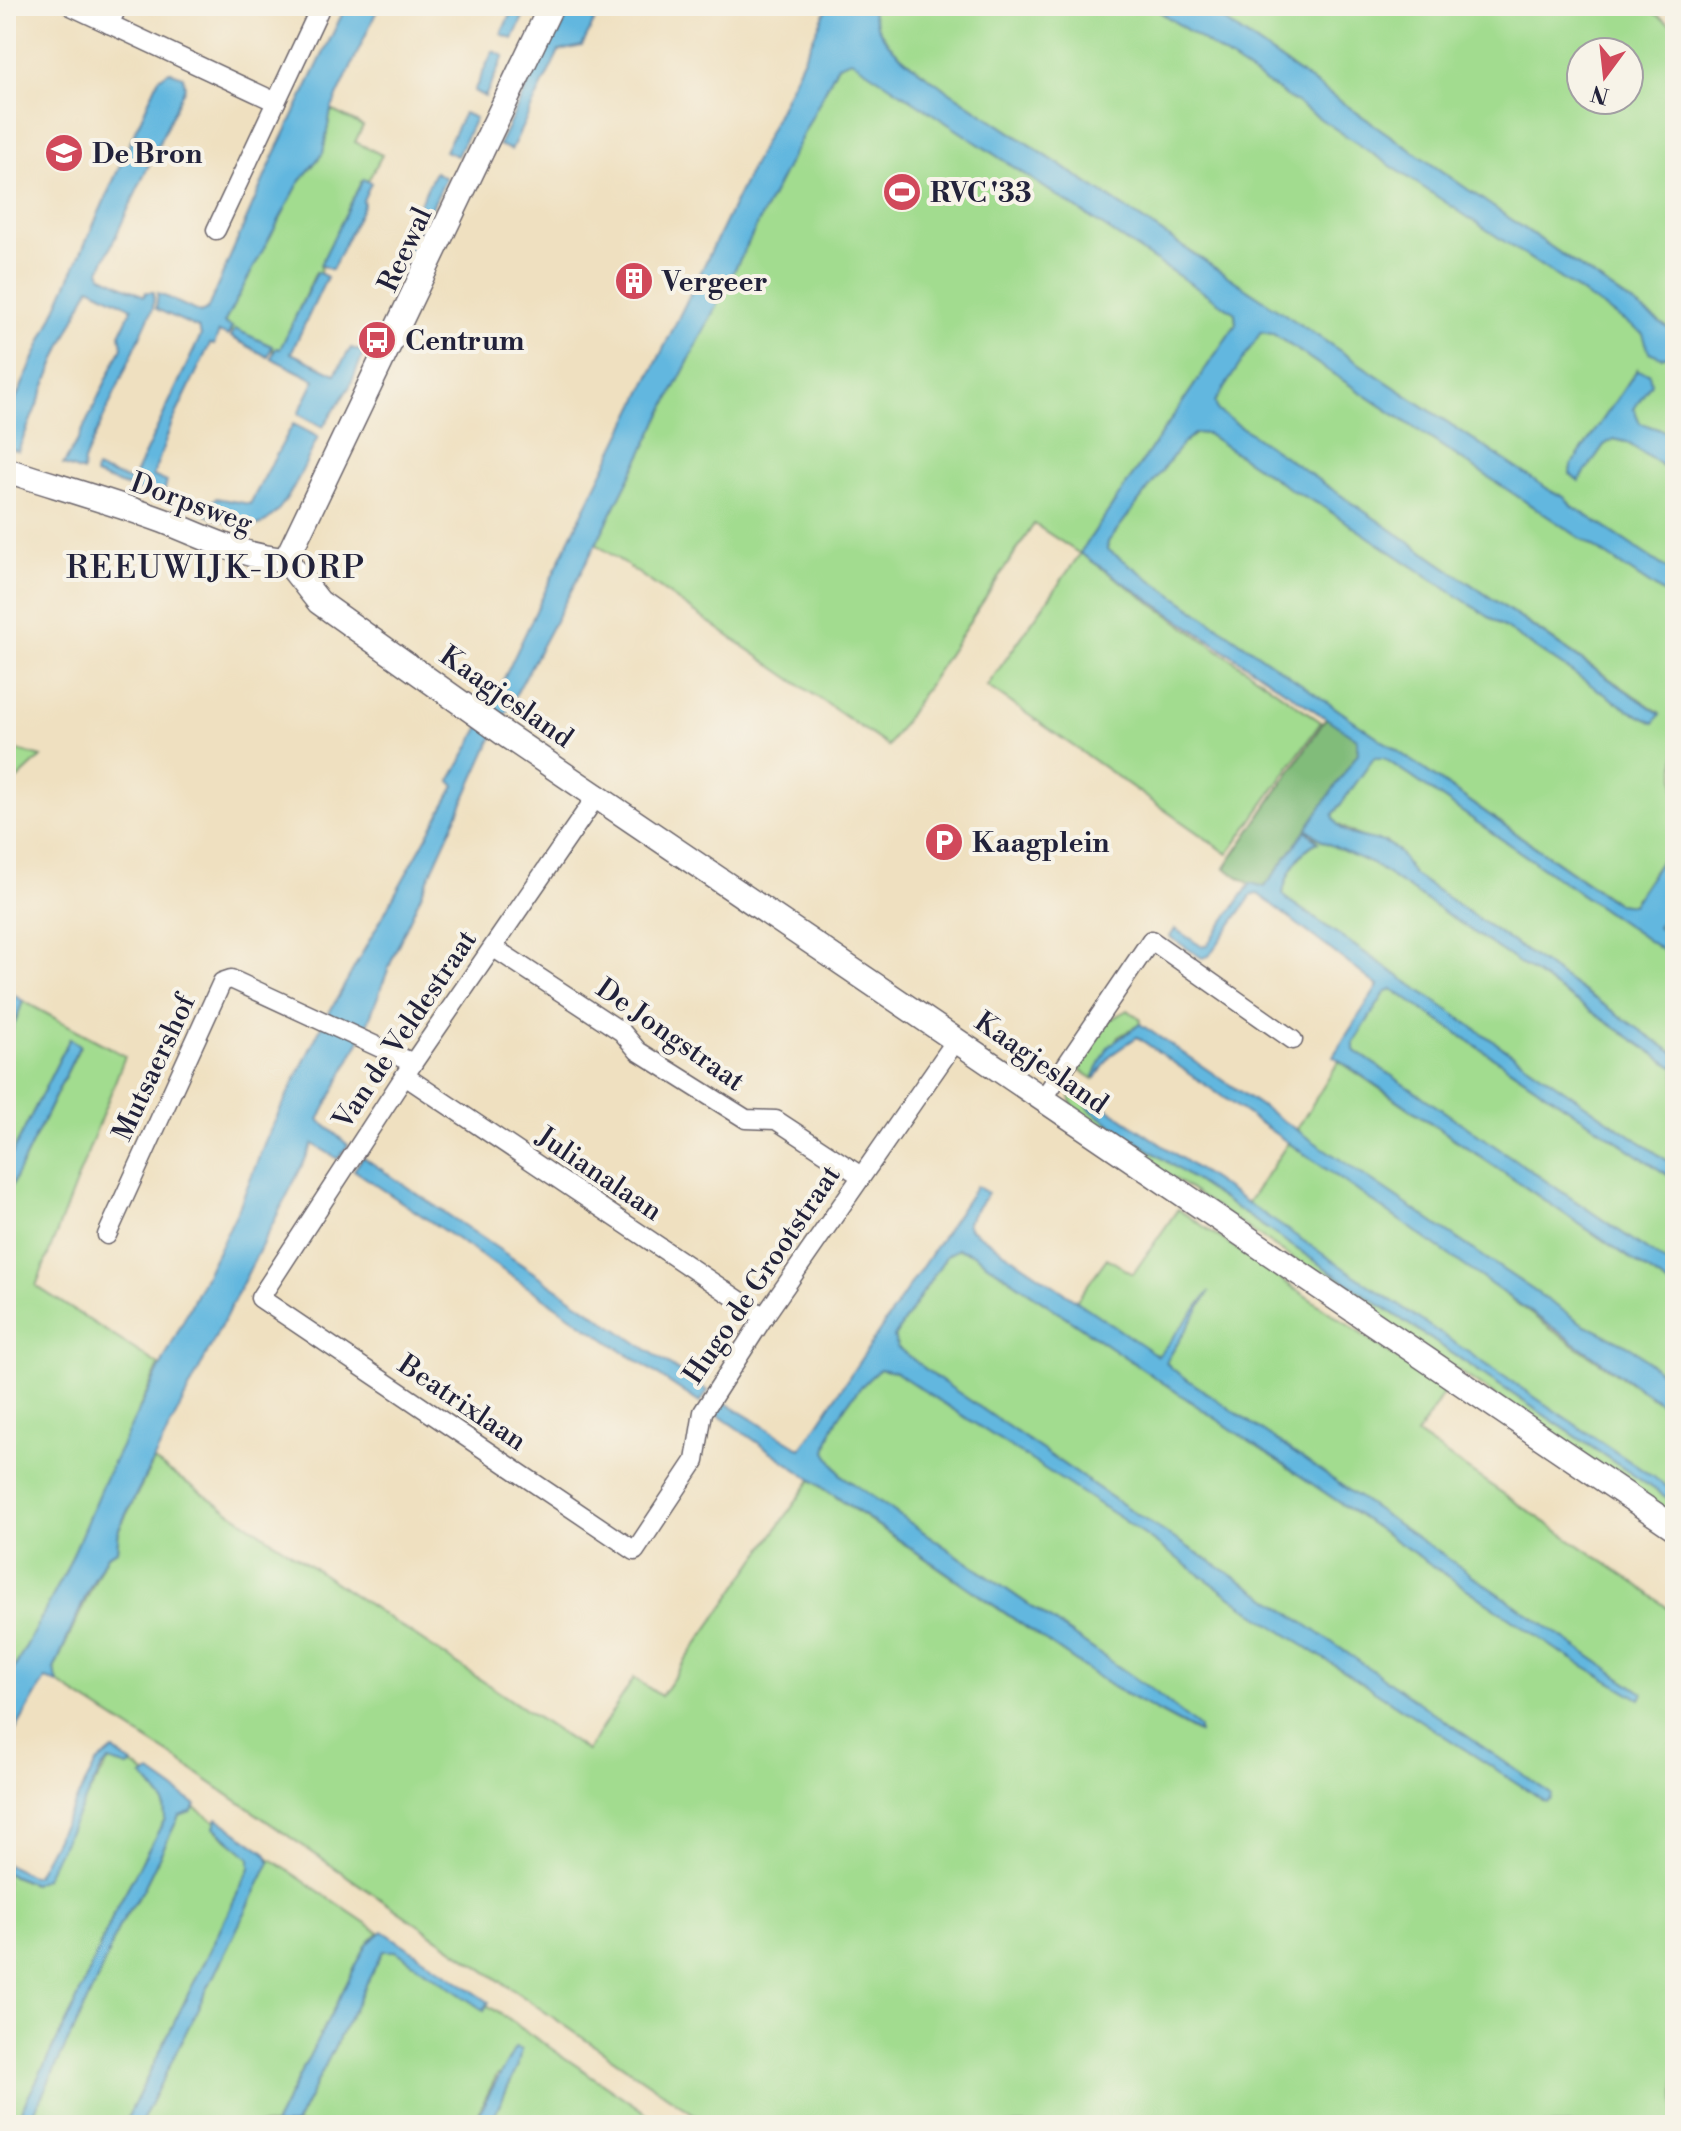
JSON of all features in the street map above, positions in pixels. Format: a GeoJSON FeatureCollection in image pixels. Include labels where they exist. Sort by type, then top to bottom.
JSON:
{"type":"FeatureCollection","features":[{"type":"Feature","properties":{"kind":"street"},"geometry":{"type":"LineString","coordinates":[[71,6],[276,102]]}},
{"type":"Feature","properties":{"kind":"street"},"geometry":{"type":"LineString","coordinates":[[109,24],[118,6]]}},
{"type":"Feature","properties":{"kind":"street"},"geometry":{"type":"LineString","coordinates":[[216,230],[321,6]]}},
{"type":"Feature","properties":{"kind":"street","name":"Reewal"},"geometry":{"type":"LineString","coordinates":[[286,560],[551,6]]}},
{"type":"Feature","properties":{"kind":"street","name":"Dorpsweg"},"geometry":{"type":"LineString","coordinates":[[6,470],[164,521],[237,551],[261,558],[286,560]]}},
{"type":"Feature","properties":{"kind":"street","name":"Kaagjesland"},"geometry":{"type":"LineString","coordinates":[[286,560],[319,602],[506,735],[598,794],[1675,1528]]}},
{"type":"Feature","properties":{"kind":"street","name":"Van de Veldestraat"},"geometry":{"type":"LineString","coordinates":[[260,1298],[409,1069],[598,794]]}},
{"type":"Feature","properties":{"kind":"street"},"geometry":{"type":"LineString","coordinates":[[1043,1099],[1151,940],[1293,1040]]}},
{"type":"Feature","properties":{"kind":"street","name":"De Jongstraat"},"geometry":{"type":"LineString","coordinates":[[494,948],[622,1032],[638,1051],[746,1119],[776,1120],[861,1176]]}},
{"type":"Feature","properties":{"kind":"street","name":"Mutsaershof"},"geometry":{"type":"LineString","coordinates":[[107,1235],[222,982],[231,979],[359,1035],[409,1069]]}},
{"type":"Feature","properties":{"kind":"street","name":"Hugo de Grootstraat"},"geometry":{"type":"LineString","coordinates":[[635,1551],[695,1461],[703,1412],[719,1386],[957,1039]]}},
{"type":"Feature","properties":{"kind":"street","name":"Julianalaan"},"geometry":{"type":"LineString","coordinates":[[409,1069],[764,1317]]}},
{"type":"Feature","properties":{"kind":"street","name":"Beatrixlaan"},"geometry":{"type":"LineString","coordinates":[[260,1298],[635,1551]]}},
{"type":"Feature","properties":{"kind":"green space"},"geometry":{"type":"Polygon","coordinates":[[[1151,6],[1644,334],[1648,340],[1675,354],[1675,439],[1670,433],[1640,423],[1634,408],[1637,370],[1571,466],[1570,474],[1579,480],[1604,445],[1614,439],[1626,442],[1675,474],[1675,574],[1571,505],[1564,496],[1554,493],[938,84],[896,52],[880,32],[870,7],[1151,6]]]}},
{"type":"Feature","properties":{"kind":"green space"},"geometry":{"type":"Polygon","coordinates":[[[1203,6],[1644,6],[1675,27],[1675,330],[1203,6]]]}},
{"type":"Feature","properties":{"kind":"green space"},"geometry":{"type":"Polygon","coordinates":[[[851,59],[1235,313],[1236,324],[1080,553],[1321,722],[1228,854],[987,686],[1080,554],[1034,524],[888,746],[596,544],[838,65],[851,59]]]}},
{"type":"Feature","properties":{"kind":"green space"},"geometry":{"type":"Polygon","coordinates":[[[331,110],[363,126],[355,142],[382,155],[368,181],[362,180],[321,264],[320,273],[316,272],[280,350],[276,349],[273,353],[272,346],[235,330],[233,333],[230,331],[232,327],[224,323],[300,181],[323,153],[331,110]]]}},
{"type":"Feature","properties":{"kind":"green space"},"geometry":{"type":"Polygon","coordinates":[[[1260,332],[1273,334],[1675,601],[1675,731],[1672,735],[1675,738],[1675,839],[1631,905],[1617,903],[1107,550],[1108,542],[1183,443],[1196,433],[1207,434],[1293,491],[1319,504],[1630,711],[1654,723],[1660,713],[1217,411],[1215,402],[1260,332]]]}},
{"type":"Feature","properties":{"kind":"green space"},"geometry":{"type":"Polygon","coordinates":[[[1327,717],[1357,739],[1358,753],[1308,827],[1310,833],[1306,830],[1265,887],[1250,884],[1225,868],[1327,717]]]}},
{"type":"Feature","properties":{"kind":"green space"},"geometry":{"type":"Polygon","coordinates":[[[6,747],[41,757],[12,784],[6,797],[6,747]]]}},
{"type":"Feature","properties":{"kind":"green space"},"geometry":{"type":"Polygon","coordinates":[[[1374,758],[1384,758],[1675,959],[1675,1054],[1413,874],[1398,851],[1386,842],[1368,841],[1335,823],[1333,815],[1374,758]]]}},
{"type":"Feature","properties":{"kind":"green space"},"geometry":{"type":"Polygon","coordinates":[[[1311,831],[1322,841],[1374,865],[1675,1068],[1675,1166],[1288,900],[1283,894],[1290,871],[1300,857],[1318,842],[1311,831]]]}},
{"type":"Feature","properties":{"kind":"green space"},"geometry":{"type":"Polygon","coordinates":[[[1675,897],[1675,942],[1658,926],[1675,897]]]}},
{"type":"Feature","properties":{"kind":"green space"},"geometry":{"type":"Polygon","coordinates":[[[1392,989],[1675,1180],[1675,1269],[1354,1050],[1354,1042],[1385,993],[1392,989]]]}},
{"type":"Feature","properties":{"kind":"green space"},"geometry":{"type":"Polygon","coordinates":[[[23,1001],[125,1056],[36,1286],[159,1365],[65,1573],[6,1684],[6,1197],[80,1046],[70,1038],[6,1166],[6,1046],[23,1001]]]}},
{"type":"Feature","properties":{"kind":"green space"},"geometry":{"type":"Polygon","coordinates":[[[1128,1010],[1141,1020],[1140,1024],[1118,1037],[1094,1079],[1080,1070],[1081,1062],[1109,1020],[1128,1010]]]}},
{"type":"Feature","properties":{"kind":"green space"},"geometry":{"type":"Polygon","coordinates":[[[1339,1061],[1675,1289],[1675,1385],[1631,1347],[1583,1324],[1302,1134],[1297,1129],[1339,1061]]]}},
{"type":"Feature","properties":{"kind":"green space"},"geometry":{"type":"Polygon","coordinates":[[[1081,1086],[1089,1091],[1084,1102],[1093,1112],[1675,1503],[1675,1517],[1074,1111],[1070,1096],[1074,1087],[1081,1086]]]}},
{"type":"Feature","properties":{"kind":"green space"},"geometry":{"type":"Polygon","coordinates":[[[1288,1143],[1445,1249],[1552,1330],[1675,1413],[1675,1492],[1247,1204],[1288,1143]]]}},
{"type":"Feature","properties":{"kind":"green space"},"geometry":{"type":"Polygon","coordinates":[[[1178,1209],[1445,1391],[1417,1435],[1642,1588],[1675,1614],[1675,2125],[710,2125],[169,1754],[58,1683],[54,1669],[107,1555],[117,1550],[119,1529],[154,1461],[587,1751],[634,1678],[661,1696],[811,1480],[1114,1688],[1198,1733],[1155,1692],[841,1475],[826,1452],[828,1441],[846,1406],[880,1369],[895,1372],[930,1393],[1125,1521],[1255,1614],[1545,1801],[1265,1596],[1142,1518],[937,1378],[897,1347],[894,1337],[947,1255],[958,1249],[973,1254],[1560,1652],[1639,1698],[1643,1693],[1170,1368],[1166,1362],[1204,1300],[1158,1357],[1076,1301],[1107,1258],[1133,1274],[1178,1209]]]}},
{"type":"Feature","properties":{"kind":"green space"},"geometry":{"type":"Polygon","coordinates":[[[109,1761],[128,1767],[132,1764],[147,1775],[143,1776],[164,1802],[165,1819],[115,1911],[74,2007],[14,2125],[6,2125],[6,1873],[32,1884],[109,1761]]]}},
{"type":"Feature","properties":{"kind":"green space"},"geometry":{"type":"Polygon","coordinates":[[[194,1807],[216,1822],[217,1831],[250,1858],[250,1868],[124,2125],[28,2125],[99,1976],[119,1926],[143,1890],[179,1816],[194,1807]]]}},
{"type":"Feature","properties":{"kind":"green space"},"geometry":{"type":"Polygon","coordinates":[[[268,1857],[379,1932],[367,1944],[274,2125],[140,2125],[270,1862],[268,1857]]]}},
{"type":"Feature","properties":{"kind":"green space"},"geometry":{"type":"Polygon","coordinates":[[[383,1951],[396,1951],[484,2010],[487,2005],[664,2125],[490,2125],[517,2068],[497,2075],[472,2125],[295,2125],[383,1951]]]}},
{"type":"Feature","properties":{"kind":"water"},"geometry":{"type":"Polygon","coordinates":[[[346,6],[379,6],[331,110],[323,153],[300,181],[224,323],[232,327],[228,336],[219,332],[214,345],[210,344],[172,423],[153,476],[167,482],[162,499],[95,475],[96,469],[132,481],[201,335],[198,328],[156,309],[158,293],[200,313],[207,310],[273,158],[346,6]]]}},
{"type":"Feature","properties":{"kind":"water"},"geometry":{"type":"Polygon","coordinates":[[[514,6],[528,6],[513,39],[501,34],[514,6]]]}},
{"type":"Feature","properties":{"kind":"water"},"geometry":{"type":"Polygon","coordinates":[[[572,6],[602,6],[582,46],[559,51],[511,150],[499,145],[550,39],[558,36],[572,6]]]}},
{"type":"Feature","properties":{"kind":"water"},"geometry":{"type":"Polygon","coordinates":[[[828,6],[871,6],[874,19],[887,42],[938,84],[1554,493],[1564,496],[1571,505],[1675,574],[1675,601],[1273,334],[1261,332],[1215,402],[1218,411],[1660,714],[1654,723],[1630,711],[1319,504],[1293,491],[1207,434],[1195,433],[1183,443],[1108,542],[1107,549],[1616,903],[1632,905],[1675,839],[1675,897],[1658,926],[1675,942],[1675,959],[1384,758],[1374,758],[1333,815],[1342,829],[1349,833],[1392,847],[1413,874],[1675,1054],[1675,1068],[1374,865],[1322,841],[1307,828],[1358,753],[1357,739],[1080,553],[1236,324],[1235,313],[851,60],[838,65],[596,544],[490,743],[395,952],[365,1030],[319,1120],[348,1145],[338,1159],[313,1144],[119,1528],[117,1550],[107,1555],[88,1591],[54,1669],[58,1683],[45,1679],[6,1747],[6,1684],[65,1573],[104,1481],[238,1210],[266,1139],[319,1031],[455,786],[450,781],[502,682],[828,6]]]}},
{"type":"Feature","properties":{"kind":"water"},"geometry":{"type":"Polygon","coordinates":[[[1151,6],[1203,6],[1675,330],[1675,354],[1661,357],[1649,352],[1643,334],[1151,6]]]}},
{"type":"Feature","properties":{"kind":"water"},"geometry":{"type":"Polygon","coordinates":[[[493,51],[504,56],[485,97],[474,91],[493,51]]]}},
{"type":"Feature","properties":{"kind":"water"},"geometry":{"type":"Polygon","coordinates":[[[169,71],[183,76],[185,87],[100,270],[101,275],[144,296],[146,292],[154,292],[153,308],[84,461],[83,472],[63,465],[122,347],[120,334],[132,308],[90,287],[61,347],[18,451],[6,447],[6,421],[159,78],[169,71]]]}},
{"type":"Feature","properties":{"kind":"water"},"geometry":{"type":"Polygon","coordinates":[[[464,113],[475,118],[457,156],[445,151],[464,113]]]}},
{"type":"Feature","properties":{"kind":"water"},"geometry":{"type":"Polygon","coordinates":[[[435,172],[446,178],[397,280],[385,275],[435,172]]]}},
{"type":"Feature","properties":{"kind":"water"},"geometry":{"type":"Polygon","coordinates":[[[363,179],[371,183],[364,204],[332,270],[320,265],[363,179]]]}},
{"type":"Feature","properties":{"kind":"water"},"geometry":{"type":"Polygon","coordinates":[[[317,272],[327,277],[291,353],[335,374],[351,348],[364,352],[350,386],[323,427],[298,414],[315,380],[271,358],[276,348],[280,349],[317,272]]]}},
{"type":"Feature","properties":{"kind":"water"},"geometry":{"type":"Polygon","coordinates":[[[235,329],[272,346],[268,357],[231,337],[235,329]]]}},
{"type":"Feature","properties":{"kind":"water"},"geometry":{"type":"Polygon","coordinates":[[[1637,370],[1649,373],[1651,383],[1634,409],[1640,423],[1670,433],[1675,439],[1675,474],[1626,442],[1614,439],[1604,445],[1579,481],[1570,474],[1571,466],[1637,370]]]}},
{"type":"Feature","properties":{"kind":"water"},"geometry":{"type":"Polygon","coordinates":[[[293,424],[318,437],[293,489],[275,513],[265,522],[241,526],[200,513],[203,504],[207,505],[216,498],[250,504],[293,424]]]}},
{"type":"Feature","properties":{"kind":"water"},"geometry":{"type":"Polygon","coordinates":[[[1306,830],[1318,842],[1300,856],[1290,871],[1283,894],[1288,900],[1675,1166],[1675,1180],[1392,989],[1385,993],[1354,1042],[1354,1050],[1675,1269],[1675,1289],[1333,1056],[1378,986],[1258,894],[1252,895],[1209,956],[1202,958],[1170,937],[1175,929],[1201,946],[1207,945],[1251,883],[1265,887],[1306,830]]]}},
{"type":"Feature","properties":{"kind":"water"},"geometry":{"type":"Polygon","coordinates":[[[6,989],[23,1001],[6,1046],[6,989]]]}},
{"type":"Feature","properties":{"kind":"water"},"geometry":{"type":"Polygon","coordinates":[[[1140,1024],[1583,1324],[1631,1347],[1675,1385],[1675,1413],[1137,1037],[1111,1055],[1096,1078],[1094,1076],[1108,1047],[1140,1024]]]}},
{"type":"Feature","properties":{"kind":"water"},"geometry":{"type":"Polygon","coordinates":[[[70,1038],[80,1045],[6,1197],[6,1166],[70,1038]]]}},
{"type":"Feature","properties":{"kind":"water"},"geometry":{"type":"Polygon","coordinates":[[[1089,1091],[1101,1104],[1675,1492],[1675,1503],[1093,1112],[1084,1102],[1089,1091]]]}},
{"type":"Feature","properties":{"kind":"water"},"geometry":{"type":"Polygon","coordinates":[[[363,1157],[708,1391],[700,1403],[354,1170],[363,1157]]]}},
{"type":"Feature","properties":{"kind":"water"},"geometry":{"type":"Polygon","coordinates":[[[976,1186],[988,1193],[967,1222],[969,1228],[1158,1356],[1210,1291],[1166,1362],[1171,1368],[1643,1693],[1640,1699],[1560,1652],[973,1254],[958,1249],[947,1255],[894,1337],[897,1347],[937,1378],[1142,1518],[1265,1596],[1551,1794],[1550,1799],[1545,1801],[1255,1614],[1125,1521],[895,1372],[880,1369],[853,1396],[833,1429],[826,1452],[841,1475],[1155,1692],[1199,1728],[1199,1733],[1114,1688],[715,1413],[722,1401],[801,1449],[976,1186]]]}},
{"type":"Feature","properties":{"kind":"water"},"geometry":{"type":"Polygon","coordinates":[[[113,1750],[132,1764],[128,1767],[109,1761],[101,1769],[45,1878],[33,1884],[6,1873],[6,1864],[31,1876],[36,1875],[96,1764],[113,1750]]]}},
{"type":"Feature","properties":{"kind":"water"},"geometry":{"type":"Polygon","coordinates":[[[151,1773],[196,1805],[191,1812],[179,1816],[143,1890],[119,1926],[99,1976],[28,2125],[14,2125],[74,2007],[115,1911],[165,1819],[164,1802],[143,1776],[151,1773]]]}},
{"type":"Feature","properties":{"kind":"water"},"geometry":{"type":"Polygon","coordinates":[[[217,1818],[266,1853],[270,1862],[140,2125],[124,2125],[250,1868],[250,1858],[214,1827],[217,1818]]]}},
{"type":"Feature","properties":{"kind":"water"},"geometry":{"type":"Polygon","coordinates":[[[383,1931],[489,2002],[484,2010],[396,1951],[383,1951],[295,2125],[274,2125],[367,1944],[383,1931]]]}},
{"type":"Feature","properties":{"kind":"water"},"geometry":{"type":"Polygon","coordinates":[[[515,2048],[521,2050],[517,2068],[490,2125],[472,2125],[515,2048]]]}},
{"type":"Feature","properties":{"kind":"place","name":"De Bron"},"geometry":{"type":"Point","coordinates":[64,153]}},
{"type":"Feature","properties":{"kind":"place","name":"RVC '33"},"geometry":{"type":"Point","coordinates":[902,192]}},
{"type":"Feature","properties":{"kind":"place","name":"Vergeer"},"geometry":{"type":"Point","coordinates":[634,281]}},
{"type":"Feature","properties":{"kind":"place","name":"Centrum"},"geometry":{"type":"Point","coordinates":[377,340]}},
{"type":"Feature","properties":{"kind":"place","name":"Kaagplein"},"geometry":{"type":"Point","coordinates":[944,842]}},
{"type":"Feature","properties":{"kind":"district","name":"REEUWIJK-DORP"},"geometry":{"type":"Point","coordinates":[216,567]}}]}
